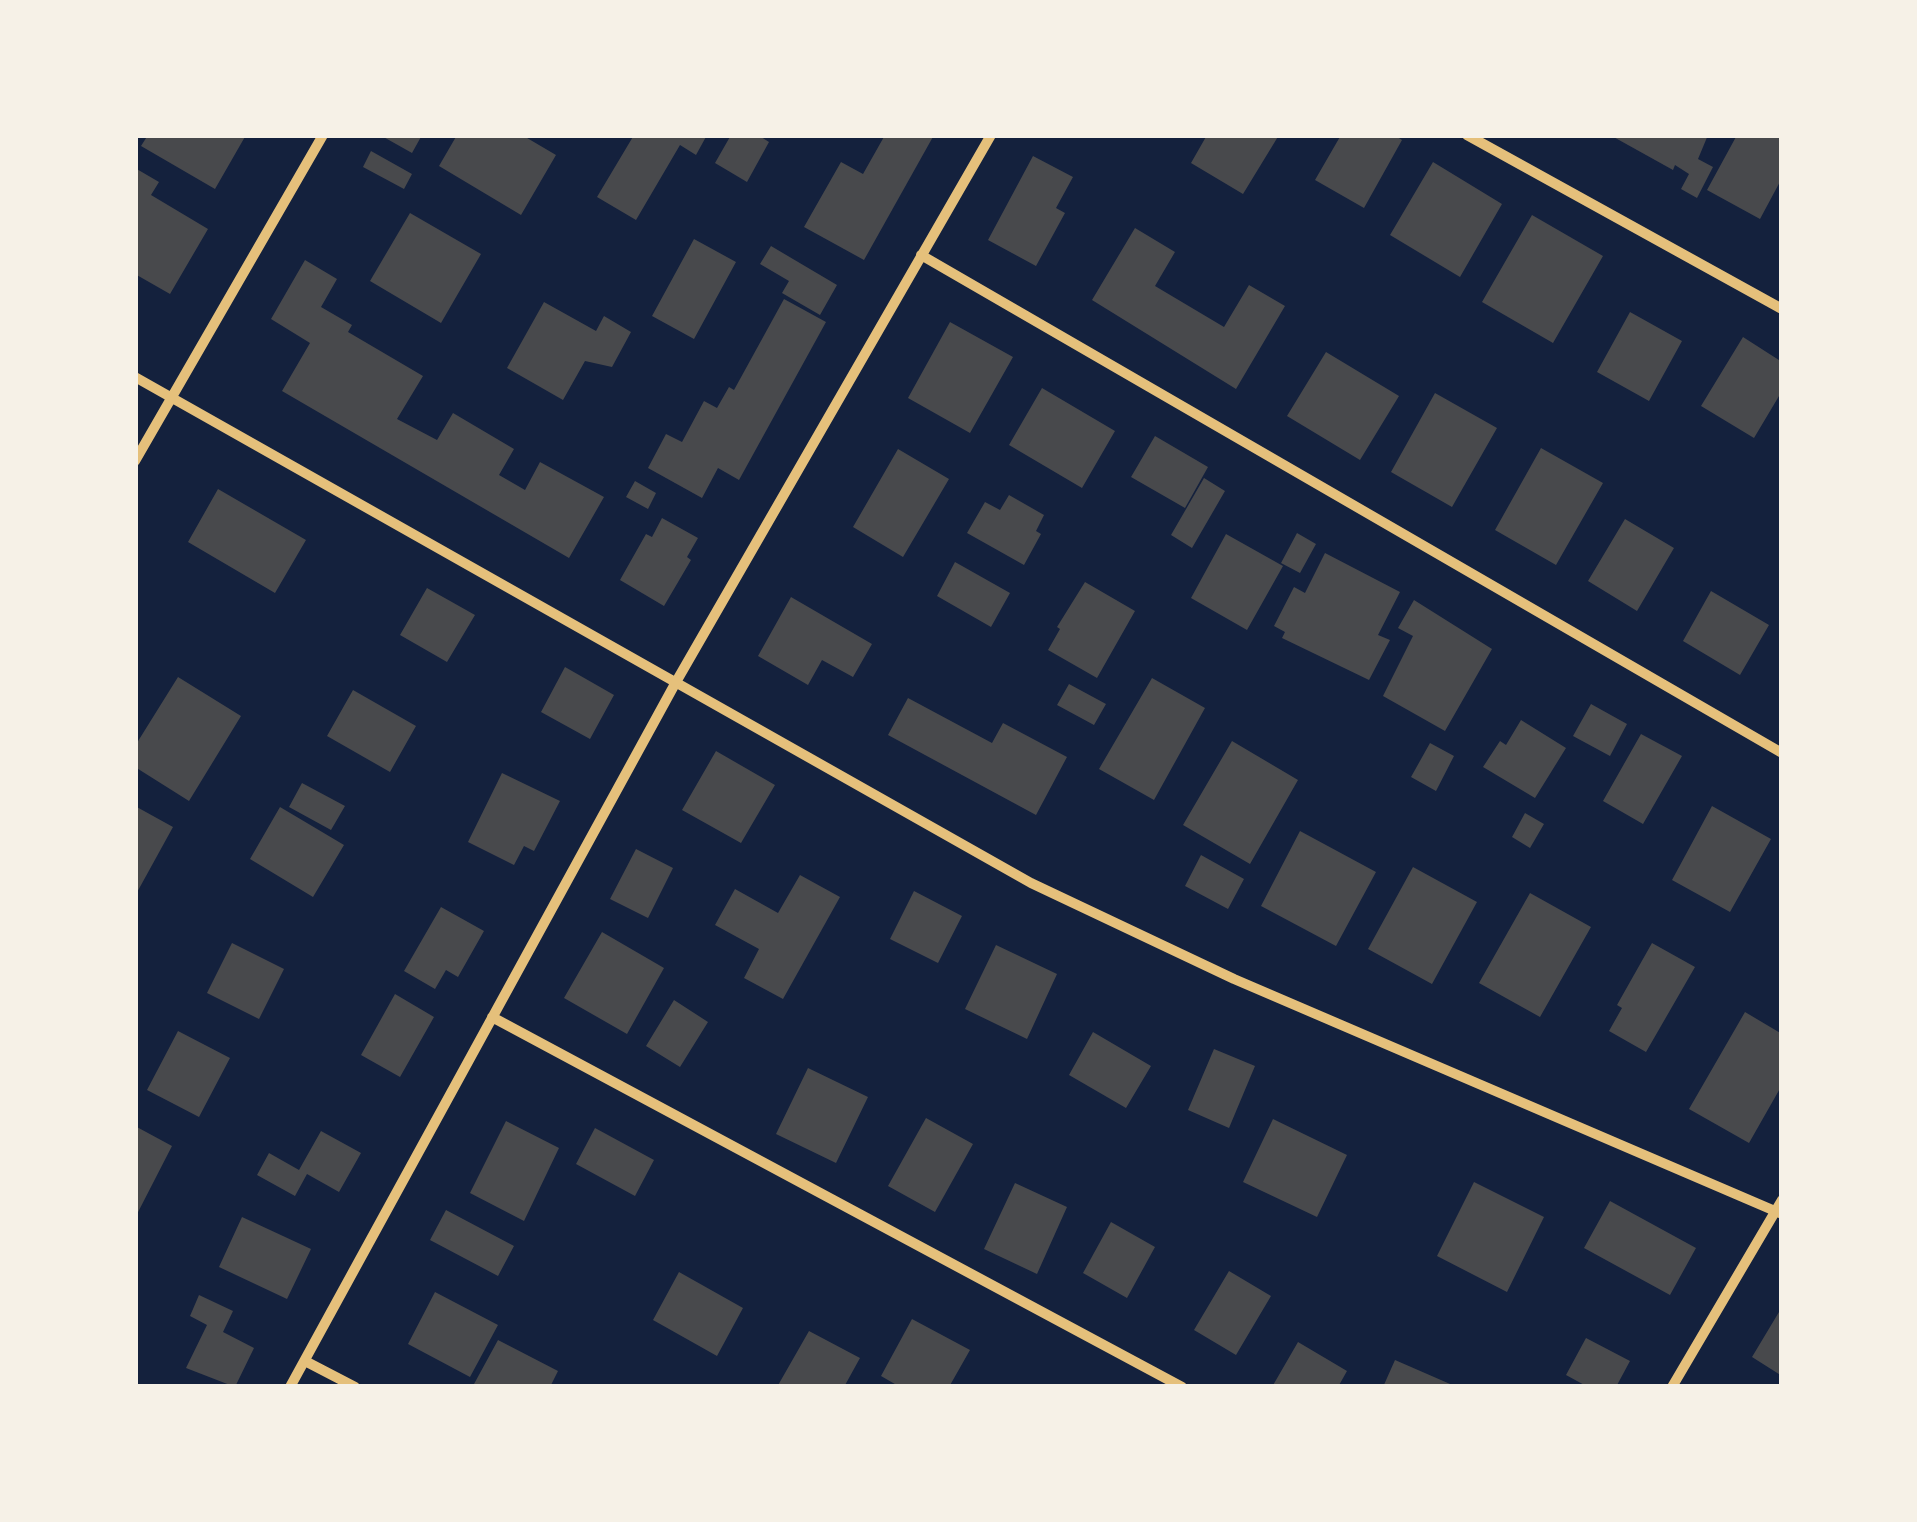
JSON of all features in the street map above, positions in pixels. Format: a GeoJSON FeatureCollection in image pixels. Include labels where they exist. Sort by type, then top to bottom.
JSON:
{"type":"FeatureCollection","features":[{"type":"Feature","properties":{"kind":"street"},"geometry":{"type":"LineString","coordinates":[[135,461],[323,135]]}},
{"type":"Feature","properties":{"kind":"street"},"geometry":{"type":"LineString","coordinates":[[290,1387],[676,682],[991,135]]}},
{"type":"Feature","properties":{"kind":"street"},"geometry":{"type":"LineString","coordinates":[[1467,135],[1782,309]]}},
{"type":"Feature","properties":{"kind":"street"},"geometry":{"type":"LineString","coordinates":[[921,255],[1782,753]]}},
{"type":"Feature","properties":{"kind":"street"},"geometry":{"type":"LineString","coordinates":[[135,377],[1031,883],[1234,980],[1780,1208],[1672,1387]]}},
{"type":"Feature","properties":{"kind":"street"},"geometry":{"type":"LineString","coordinates":[[492,1017],[1182,1387]]}},
{"type":"Feature","properties":{"kind":"street"},"geometry":{"type":"LineString","coordinates":[[305,1361],[355,1387]]}},
{"type":"Feature","properties":{"kind":"building"},"geometry":{"type":"Polygon","coordinates":[[[148,135],[246,135],[215,189],[141,146],[148,135]]]}},
{"type":"Feature","properties":{"kind":"building"},"geometry":{"type":"Polygon","coordinates":[[[380,135],[422,135],[412,153],[380,135]]]}},
{"type":"Feature","properties":{"kind":"building"},"geometry":{"type":"Polygon","coordinates":[[[457,135],[522,135],[556,155],[521,215],[439,166],[457,135]]]}},
{"type":"Feature","properties":{"kind":"building"},"geometry":{"type":"Polygon","coordinates":[[[634,135],[707,135],[696,155],[680,145],[636,220],[597,197],[634,135]]]}},
{"type":"Feature","properties":{"kind":"building"},"geometry":{"type":"Polygon","coordinates":[[[731,135],[758,135],[769,142],[747,182],[715,163],[731,135]]]}},
{"type":"Feature","properties":{"kind":"building"},"geometry":{"type":"Polygon","coordinates":[[[885,135],[934,135],[864,260],[804,227],[841,162],[863,174],[885,135]]]}},
{"type":"Feature","properties":{"kind":"building"},"geometry":{"type":"Polygon","coordinates":[[[1207,135],[1279,135],[1243,194],[1191,163],[1207,135]]]}},
{"type":"Feature","properties":{"kind":"building"},"geometry":{"type":"Polygon","coordinates":[[[1341,135],[1394,135],[1402,140],[1364,208],[1315,180],[1341,135]]]}},
{"type":"Feature","properties":{"kind":"building"},"geometry":{"type":"Polygon","coordinates":[[[1610,135],[1708,135],[1698,159],[1713,167],[1697,198],[1681,189],[1689,174],[1675,165],[1673,170],[1610,135]]]}},
{"type":"Feature","properties":{"kind":"building"},"geometry":{"type":"Polygon","coordinates":[[[1737,135],[1782,138],[1782,178],[1760,219],[1707,190],[1737,135]]]}},
{"type":"Feature","properties":{"kind":"building"},"geometry":{"type":"Polygon","coordinates":[[[371,151],[412,174],[404,189],[363,167],[371,151]]]}},
{"type":"Feature","properties":{"kind":"building"},"geometry":{"type":"Polygon","coordinates":[[[1033,156],[1073,177],[1056,208],[1065,213],[1036,266],[988,240],[1033,156]]]}},
{"type":"Feature","properties":{"kind":"building"},"geometry":{"type":"Polygon","coordinates":[[[1433,162],[1502,204],[1460,277],[1390,235],[1433,162]]]}},
{"type":"Feature","properties":{"kind":"building"},"geometry":{"type":"Polygon","coordinates":[[[135,168],[159,182],[151,195],[208,229],[170,294],[135,274],[135,168]]]}},
{"type":"Feature","properties":{"kind":"building"},"geometry":{"type":"Polygon","coordinates":[[[410,213],[481,254],[441,323],[370,281],[410,213]]]}},
{"type":"Feature","properties":{"kind":"building"},"geometry":{"type":"Polygon","coordinates":[[[1532,215],[1603,256],[1553,343],[1482,302],[1532,215]]]}},
{"type":"Feature","properties":{"kind":"building"},"geometry":{"type":"Polygon","coordinates":[[[1135,228],[1175,252],[1155,286],[1224,327],[1249,285],[1285,306],[1236,389],[1092,300],[1135,228]]]}},
{"type":"Feature","properties":{"kind":"building"},"geometry":{"type":"Polygon","coordinates":[[[694,239],[736,262],[694,339],[652,316],[694,239]]]}},
{"type":"Feature","properties":{"kind":"building"},"geometry":{"type":"Polygon","coordinates":[[[771,246],[837,285],[820,315],[782,293],[789,281],[760,264],[771,246]]]}},
{"type":"Feature","properties":{"kind":"building"},"geometry":{"type":"Polygon","coordinates":[[[305,260],[337,279],[321,307],[352,325],[348,332],[423,376],[397,419],[437,440],[453,413],[514,449],[499,475],[525,490],[540,462],[604,497],[569,558],[282,391],[310,343],[271,319],[305,260]]]}},
{"type":"Feature","properties":{"kind":"building"},"geometry":{"type":"Polygon","coordinates":[[[784,299],[826,322],[739,480],[718,468],[702,498],[648,468],[666,434],[682,442],[704,401],[717,408],[729,387],[734,390],[784,299]]]}},
{"type":"Feature","properties":{"kind":"building"},"geometry":{"type":"Polygon","coordinates":[[[544,302],[596,331],[604,316],[631,332],[612,367],[585,361],[563,400],[507,368],[544,302]]]}},
{"type":"Feature","properties":{"kind":"building"},"geometry":{"type":"Polygon","coordinates":[[[1630,312],[1682,341],[1649,401],[1597,372],[1630,312]]]}},
{"type":"Feature","properties":{"kind":"building"},"geometry":{"type":"Polygon","coordinates":[[[950,322],[1013,357],[970,433],[908,398],[950,322]]]}},
{"type":"Feature","properties":{"kind":"building"},"geometry":{"type":"Polygon","coordinates":[[[1743,337],[1782,362],[1782,391],[1754,438],[1701,406],[1743,337]]]}},
{"type":"Feature","properties":{"kind":"building"},"geometry":{"type":"Polygon","coordinates":[[[1326,352],[1399,396],[1360,460],[1287,416],[1326,352]]]}},
{"type":"Feature","properties":{"kind":"building"},"geometry":{"type":"Polygon","coordinates":[[[1042,388],[1115,431],[1082,488],[1009,445],[1042,388]]]}},
{"type":"Feature","properties":{"kind":"building"},"geometry":{"type":"Polygon","coordinates":[[[1435,393],[1497,428],[1452,507],[1391,472],[1435,393]]]}},
{"type":"Feature","properties":{"kind":"building"},"geometry":{"type":"Polygon","coordinates":[[[1155,436],[1208,467],[1185,508],[1131,477],[1155,436]]]}},
{"type":"Feature","properties":{"kind":"building"},"geometry":{"type":"Polygon","coordinates":[[[1541,448],[1603,483],[1556,565],[1495,530],[1541,448]]]}},
{"type":"Feature","properties":{"kind":"building"},"geometry":{"type":"Polygon","coordinates":[[[898,449],[949,479],[903,557],[853,527],[898,449]]]}},
{"type":"Feature","properties":{"kind":"building"},"geometry":{"type":"Polygon","coordinates":[[[1204,478],[1225,491],[1192,548],[1171,535],[1204,478]]]}},
{"type":"Feature","properties":{"kind":"building"},"geometry":{"type":"Polygon","coordinates":[[[635,481],[656,493],[648,509],[626,497],[635,481]]]}},
{"type":"Feature","properties":{"kind":"building"},"geometry":{"type":"Polygon","coordinates":[[[218,489],[306,540],[275,593],[188,542],[218,489]]]}},
{"type":"Feature","properties":{"kind":"building"},"geometry":{"type":"Polygon","coordinates":[[[1009,495],[1044,515],[1036,531],[1041,534],[1024,565],[967,533],[985,502],[1000,510],[1009,495]]]}},
{"type":"Feature","properties":{"kind":"building"},"geometry":{"type":"Polygon","coordinates":[[[662,518],[698,538],[687,557],[691,560],[664,606],[620,580],[646,534],[652,537],[662,518]]]}},
{"type":"Feature","properties":{"kind":"building"},"geometry":{"type":"Polygon","coordinates":[[[1625,519],[1674,548],[1637,611],[1588,581],[1625,519]]]}},
{"type":"Feature","properties":{"kind":"building"},"geometry":{"type":"Polygon","coordinates":[[[1297,533],[1316,544],[1300,573],[1281,563],[1297,533]]]}},
{"type":"Feature","properties":{"kind":"building"},"geometry":{"type":"Polygon","coordinates":[[[1226,534],[1283,566],[1247,630],[1191,598],[1226,534]]]}},
{"type":"Feature","properties":{"kind":"building"},"geometry":{"type":"Polygon","coordinates":[[[1325,553],[1400,592],[1378,635],[1390,640],[1369,680],[1282,638],[1285,632],[1274,626],[1294,587],[1305,593],[1325,553]]]}},
{"type":"Feature","properties":{"kind":"building"},"geometry":{"type":"Polygon","coordinates":[[[955,562],[1010,593],[991,627],[937,596],[955,562]]]}},
{"type":"Feature","properties":{"kind":"building"},"geometry":{"type":"Polygon","coordinates":[[[1085,582],[1135,611],[1097,678],[1048,650],[1060,629],[1057,627],[1085,582]]]}},
{"type":"Feature","properties":{"kind":"building"},"geometry":{"type":"Polygon","coordinates":[[[427,588],[475,615],[447,662],[400,635],[427,588]]]}},
{"type":"Feature","properties":{"kind":"building"},"geometry":{"type":"Polygon","coordinates":[[[1711,591],[1769,625],[1740,675],[1683,641],[1711,591]]]}},
{"type":"Feature","properties":{"kind":"building"},"geometry":{"type":"Polygon","coordinates":[[[791,597],[872,644],[853,677],[822,660],[808,685],[758,656],[791,597]]]}},
{"type":"Feature","properties":{"kind":"building"},"geometry":{"type":"Polygon","coordinates":[[[1414,600],[1492,649],[1445,731],[1383,696],[1413,636],[1398,628],[1414,600]]]}},
{"type":"Feature","properties":{"kind":"building"},"geometry":{"type":"Polygon","coordinates":[[[565,667],[614,695],[590,739],[541,712],[565,667]]]}},
{"type":"Feature","properties":{"kind":"building"},"geometry":{"type":"Polygon","coordinates":[[[178,677],[241,716],[189,801],[135,767],[135,746],[178,677]]]}},
{"type":"Feature","properties":{"kind":"building"},"geometry":{"type":"Polygon","coordinates":[[[1152,678],[1205,708],[1154,800],[1099,769],[1152,678]]]}},
{"type":"Feature","properties":{"kind":"building"},"geometry":{"type":"Polygon","coordinates":[[[1069,684],[1106,704],[1094,725],[1057,705],[1069,684]]]}},
{"type":"Feature","properties":{"kind":"building"},"geometry":{"type":"Polygon","coordinates":[[[353,690],[416,726],[390,772],[327,736],[353,690]]]}},
{"type":"Feature","properties":{"kind":"building"},"geometry":{"type":"Polygon","coordinates":[[[908,698],[992,743],[1003,723],[1067,757],[1036,815],[888,735],[908,698]]]}},
{"type":"Feature","properties":{"kind":"building"},"geometry":{"type":"Polygon","coordinates":[[[1591,704],[1627,724],[1610,756],[1573,736],[1591,704]]]}},
{"type":"Feature","properties":{"kind":"building"},"geometry":{"type":"Polygon","coordinates":[[[1521,720],[1566,748],[1535,798],[1483,767],[1500,741],[1506,745],[1521,720]]]}},
{"type":"Feature","properties":{"kind":"building"},"geometry":{"type":"Polygon","coordinates":[[[1641,734],[1682,756],[1643,824],[1603,801],[1641,734]]]}},
{"type":"Feature","properties":{"kind":"building"},"geometry":{"type":"Polygon","coordinates":[[[1232,741],[1298,780],[1250,864],[1183,825],[1232,741]]]}},
{"type":"Feature","properties":{"kind":"building"},"geometry":{"type":"Polygon","coordinates":[[[1430,743],[1454,756],[1436,791],[1411,777],[1430,743]]]}},
{"type":"Feature","properties":{"kind":"building"},"geometry":{"type":"Polygon","coordinates":[[[716,751],[775,785],[741,843],[682,810],[716,751]]]}},
{"type":"Feature","properties":{"kind":"building"},"geometry":{"type":"Polygon","coordinates":[[[502,773],[560,801],[534,851],[524,846],[514,865],[468,842],[502,773]]]}},
{"type":"Feature","properties":{"kind":"building"},"geometry":{"type":"Polygon","coordinates":[[[302,783],[345,806],[331,830],[289,807],[302,783]]]}},
{"type":"Feature","properties":{"kind":"building"},"geometry":{"type":"Polygon","coordinates":[[[135,806],[173,827],[135,896],[135,806]]]}},
{"type":"Feature","properties":{"kind":"building"},"geometry":{"type":"Polygon","coordinates":[[[1712,806],[1771,839],[1730,912],[1672,880],[1712,806]]]}},
{"type":"Feature","properties":{"kind":"building"},"geometry":{"type":"Polygon","coordinates":[[[280,807],[344,845],[313,897],[250,859],[280,807]]]}},
{"type":"Feature","properties":{"kind":"building"},"geometry":{"type":"Polygon","coordinates":[[[1525,813],[1544,824],[1530,848],[1512,837],[1525,813]]]}},
{"type":"Feature","properties":{"kind":"building"},"geometry":{"type":"Polygon","coordinates":[[[1300,831],[1376,872],[1336,946],[1261,906],[1300,831]]]}},
{"type":"Feature","properties":{"kind":"building"},"geometry":{"type":"Polygon","coordinates":[[[636,849],[673,868],[648,918],[610,899],[636,849]]]}},
{"type":"Feature","properties":{"kind":"building"},"geometry":{"type":"Polygon","coordinates":[[[1201,855],[1244,879],[1228,909],[1185,886],[1201,855]]]}},
{"type":"Feature","properties":{"kind":"building"},"geometry":{"type":"Polygon","coordinates":[[[1413,867],[1477,902],[1432,984],[1368,949],[1413,867]]]}},
{"type":"Feature","properties":{"kind":"building"},"geometry":{"type":"Polygon","coordinates":[[[800,875],[840,897],[783,999],[744,978],[759,949],[715,925],[735,889],[778,913],[800,875]]]}},
{"type":"Feature","properties":{"kind":"building"},"geometry":{"type":"Polygon","coordinates":[[[914,891],[962,916],[938,963],[890,939],[914,891]]]}},
{"type":"Feature","properties":{"kind":"building"},"geometry":{"type":"Polygon","coordinates":[[[1530,893],[1591,927],[1540,1017],[1479,983],[1530,893]]]}},
{"type":"Feature","properties":{"kind":"building"},"geometry":{"type":"Polygon","coordinates":[[[441,907],[484,931],[458,977],[446,970],[435,989],[404,971],[441,907]]]}},
{"type":"Feature","properties":{"kind":"building"},"geometry":{"type":"Polygon","coordinates":[[[602,932],[664,968],[627,1034],[564,998],[602,932]]]}},
{"type":"Feature","properties":{"kind":"building"},"geometry":{"type":"Polygon","coordinates":[[[232,943],[284,969],[259,1019],[207,993],[232,943]]]}},
{"type":"Feature","properties":{"kind":"building"},"geometry":{"type":"Polygon","coordinates":[[[1652,943],[1695,967],[1646,1052],[1609,1031],[1622,1008],[1617,1005],[1652,943]]]}},
{"type":"Feature","properties":{"kind":"building"},"geometry":{"type":"Polygon","coordinates":[[[996,945],[1057,974],[1027,1039],[965,1009],[996,945]]]}},
{"type":"Feature","properties":{"kind":"building"},"geometry":{"type":"Polygon","coordinates":[[[395,994],[434,1017],[400,1077],[361,1055],[395,994]]]}},
{"type":"Feature","properties":{"kind":"building"},"geometry":{"type":"Polygon","coordinates":[[[674,1000],[708,1022],[680,1067],[646,1046],[674,1000]]]}},
{"type":"Feature","properties":{"kind":"building"},"geometry":{"type":"Polygon","coordinates":[[[1745,1012],[1782,1034],[1782,1085],[1749,1143],[1689,1109],[1745,1012]]]}},
{"type":"Feature","properties":{"kind":"building"},"geometry":{"type":"Polygon","coordinates":[[[178,1031],[230,1058],[199,1117],[147,1090],[178,1031]]]}},
{"type":"Feature","properties":{"kind":"building"},"geometry":{"type":"Polygon","coordinates":[[[1093,1032],[1151,1066],[1126,1108],[1069,1075],[1093,1032]]]}},
{"type":"Feature","properties":{"kind":"building"},"geometry":{"type":"Polygon","coordinates":[[[1214,1049],[1255,1066],[1229,1128],[1188,1110],[1214,1049]]]}},
{"type":"Feature","properties":{"kind":"building"},"geometry":{"type":"Polygon","coordinates":[[[808,1068],[868,1097],[836,1163],[776,1134],[808,1068]]]}},
{"type":"Feature","properties":{"kind":"building"},"geometry":{"type":"Polygon","coordinates":[[[926,1118],[973,1144],[935,1212],[888,1186],[926,1118]]]}},
{"type":"Feature","properties":{"kind":"building"},"geometry":{"type":"Polygon","coordinates":[[[1273,1119],[1347,1155],[1317,1217],[1243,1182],[1273,1119]]]}},
{"type":"Feature","properties":{"kind":"building"},"geometry":{"type":"Polygon","coordinates":[[[506,1121],[559,1148],[524,1221],[470,1193],[506,1121]]]}},
{"type":"Feature","properties":{"kind":"building"},"geometry":{"type":"Polygon","coordinates":[[[135,1126],[172,1146],[135,1218],[135,1126]]]}},
{"type":"Feature","properties":{"kind":"building"},"geometry":{"type":"Polygon","coordinates":[[[595,1128],[654,1160],[635,1196],[576,1164],[595,1128]]]}},
{"type":"Feature","properties":{"kind":"building"},"geometry":{"type":"Polygon","coordinates":[[[321,1131],[361,1153],[339,1192],[307,1174],[295,1196],[257,1175],[269,1153],[299,1170],[321,1131]]]}},
{"type":"Feature","properties":{"kind":"building"},"geometry":{"type":"Polygon","coordinates":[[[1474,1182],[1544,1217],[1507,1292],[1437,1256],[1474,1182]]]}},
{"type":"Feature","properties":{"kind":"building"},"geometry":{"type":"Polygon","coordinates":[[[1015,1183],[1067,1207],[1037,1274],[984,1249],[1015,1183]]]}},
{"type":"Feature","properties":{"kind":"building"},"geometry":{"type":"Polygon","coordinates":[[[1610,1201],[1696,1248],[1670,1295],[1584,1248],[1610,1201]]]}},
{"type":"Feature","properties":{"kind":"building"},"geometry":{"type":"Polygon","coordinates":[[[446,1210],[514,1246],[498,1276],[430,1240],[446,1210]]]}},
{"type":"Feature","properties":{"kind":"building"},"geometry":{"type":"Polygon","coordinates":[[[242,1217],[311,1249],[287,1299],[219,1267],[242,1217]]]}},
{"type":"Feature","properties":{"kind":"building"},"geometry":{"type":"Polygon","coordinates":[[[1111,1222],[1155,1247],[1127,1298],[1083,1273],[1111,1222]]]}},
{"type":"Feature","properties":{"kind":"building"},"geometry":{"type":"Polygon","coordinates":[[[1229,1271],[1271,1296],[1236,1355],[1194,1330],[1229,1271]]]}},
{"type":"Feature","properties":{"kind":"building"},"geometry":{"type":"Polygon","coordinates":[[[679,1272],[743,1308],[717,1356],[653,1320],[679,1272]]]}},
{"type":"Feature","properties":{"kind":"building"},"geometry":{"type":"Polygon","coordinates":[[[435,1292],[498,1325],[470,1377],[408,1344],[435,1292]]]}},
{"type":"Feature","properties":{"kind":"building"},"geometry":{"type":"Polygon","coordinates":[[[199,1295],[233,1311],[223,1332],[254,1348],[235,1387],[186,1368],[207,1325],[190,1316],[199,1295]]]}},
{"type":"Feature","properties":{"kind":"building"},"geometry":{"type":"Polygon","coordinates":[[[1782,1307],[1782,1376],[1752,1357],[1782,1307]]]}},
{"type":"Feature","properties":{"kind":"building"},"geometry":{"type":"Polygon","coordinates":[[[912,1319],[970,1350],[949,1387],[900,1387],[881,1376],[912,1319]]]}},
{"type":"Feature","properties":{"kind":"building"},"geometry":{"type":"Polygon","coordinates":[[[809,1331],[860,1358],[844,1387],[777,1387],[809,1331]]]}},
{"type":"Feature","properties":{"kind":"building"},"geometry":{"type":"Polygon","coordinates":[[[1586,1338],[1630,1361],[1616,1387],[1588,1387],[1566,1375],[1586,1338]]]}},
{"type":"Feature","properties":{"kind":"building"},"geometry":{"type":"Polygon","coordinates":[[[498,1340],[558,1371],[550,1387],[474,1384],[498,1340]]]}},
{"type":"Feature","properties":{"kind":"building"},"geometry":{"type":"Polygon","coordinates":[[[1298,1342],[1347,1371],[1338,1387],[1272,1387],[1298,1342]]]}},
{"type":"Feature","properties":{"kind":"building"},"geometry":{"type":"Polygon","coordinates":[[[1395,1360],[1457,1387],[1383,1387],[1395,1360]]]}}]}
